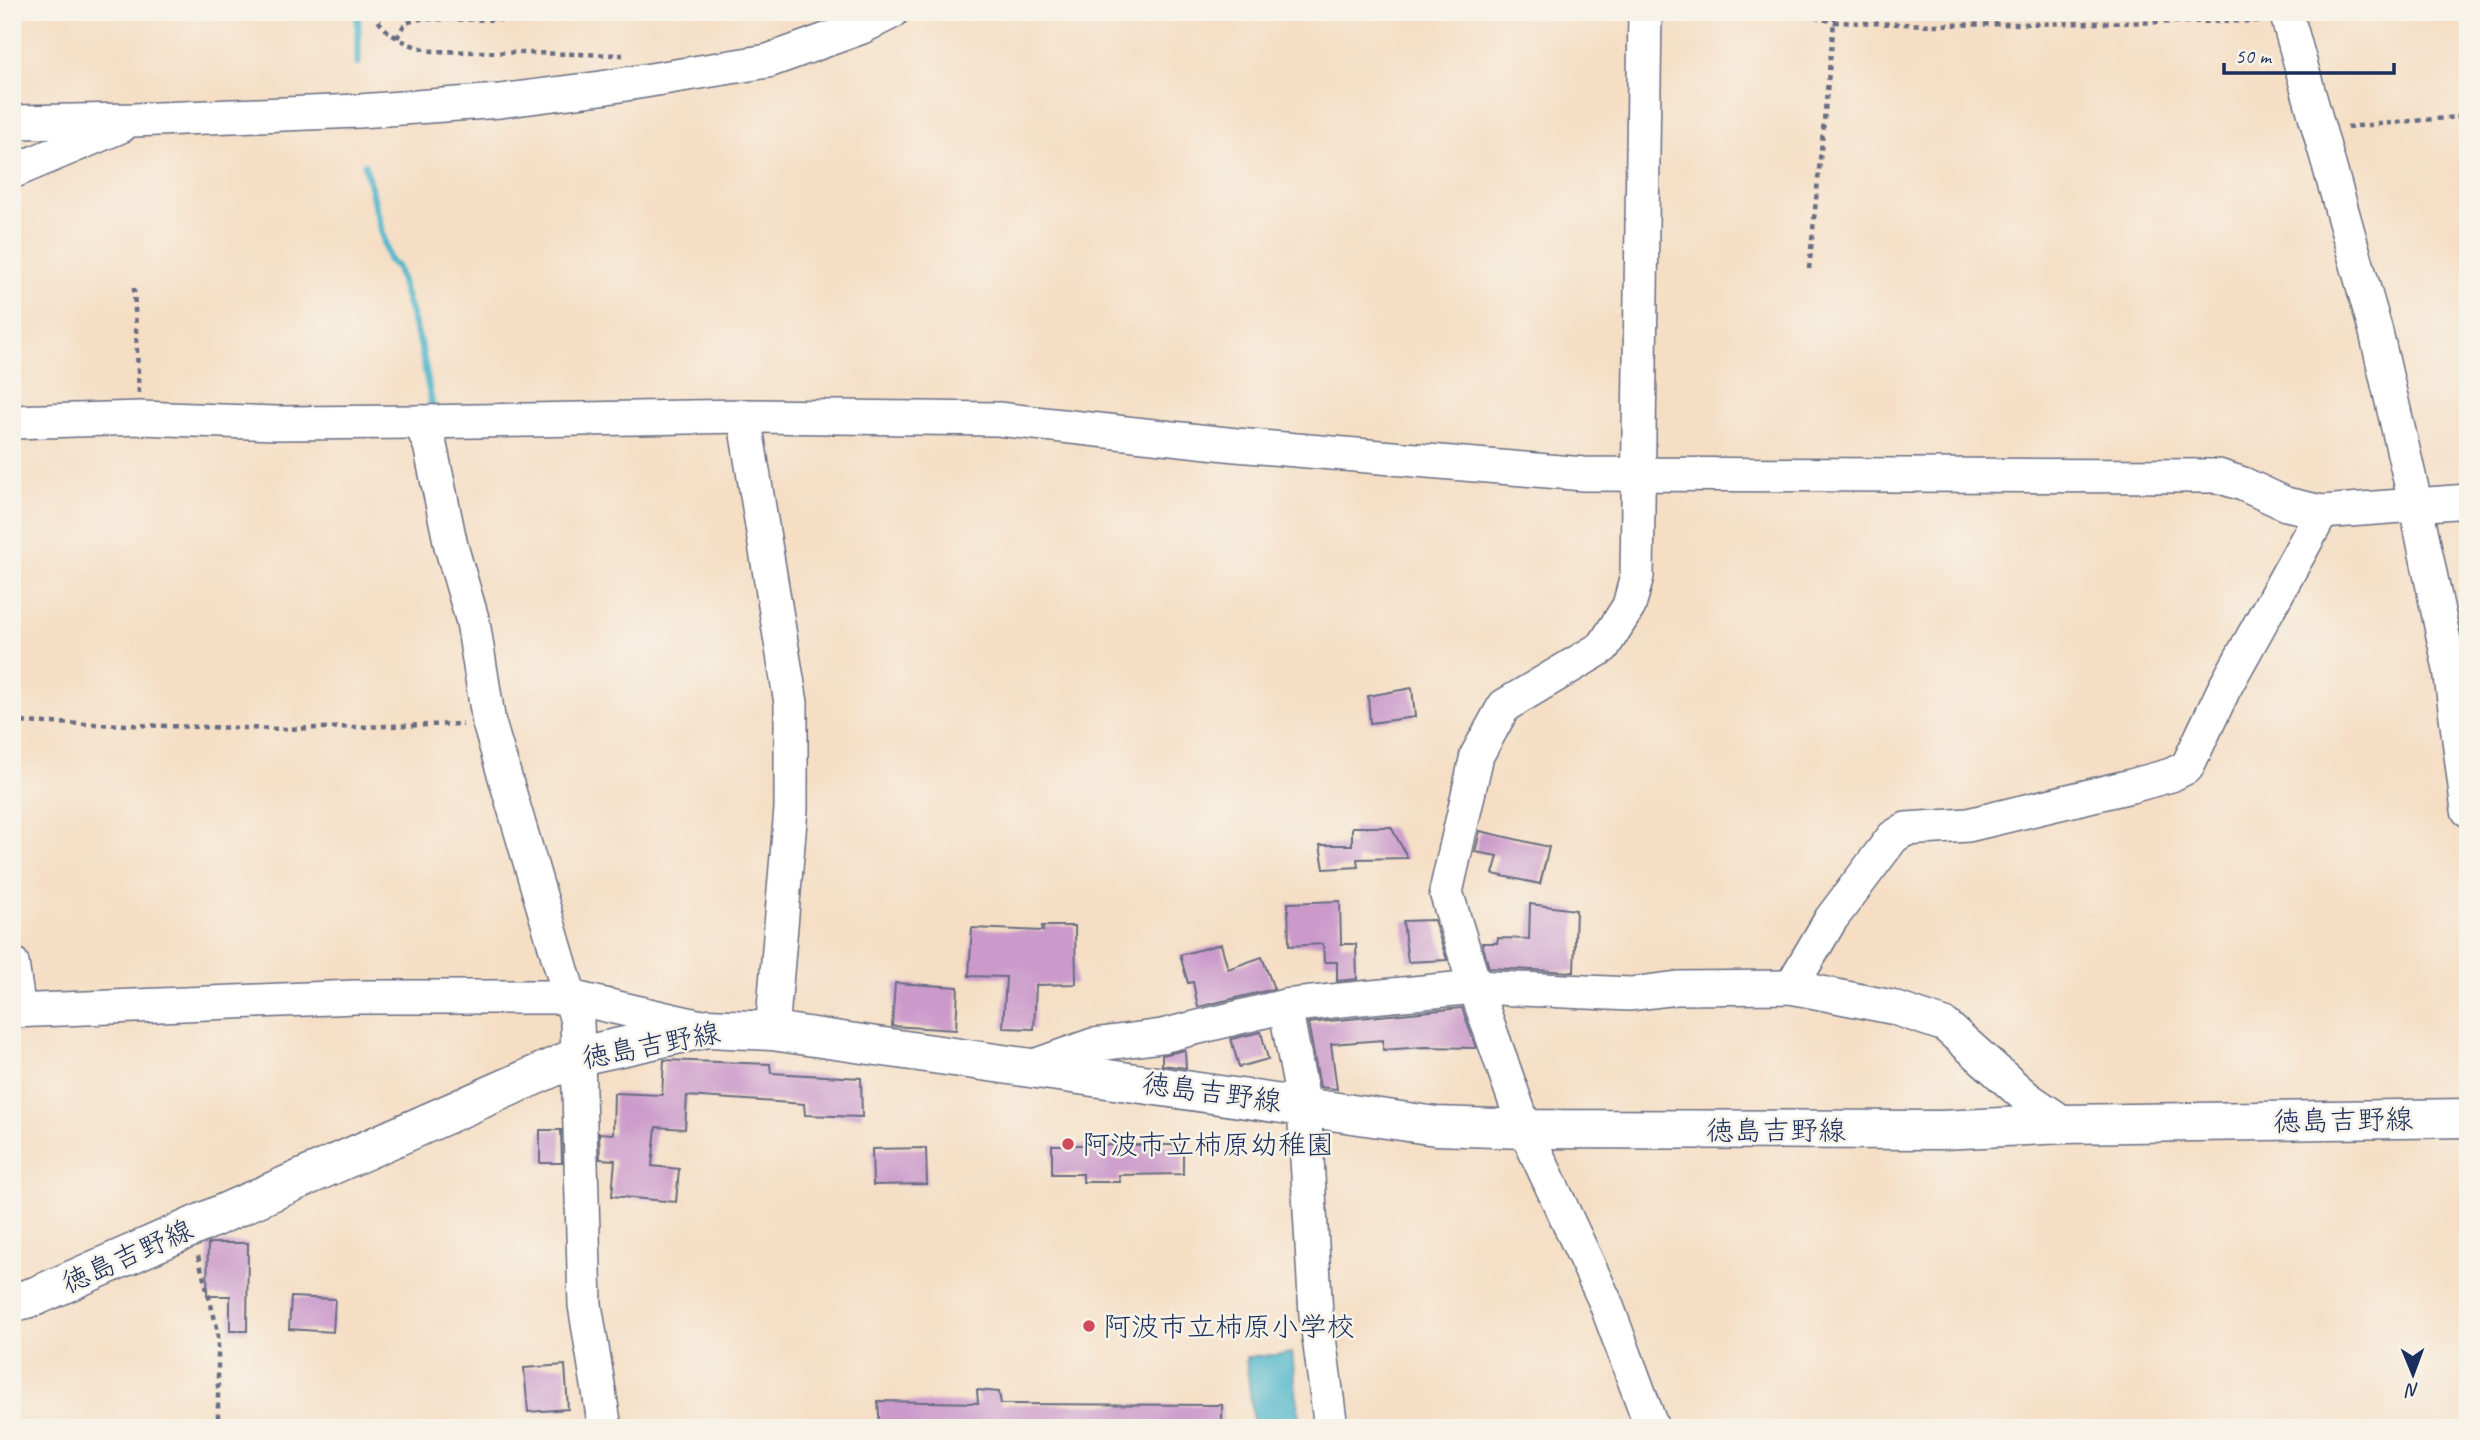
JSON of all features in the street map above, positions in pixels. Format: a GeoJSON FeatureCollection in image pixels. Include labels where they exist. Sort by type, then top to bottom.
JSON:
{"type":"FeatureCollection","features":[{"type":"Feature","properties":{"kind":"main road","name":"徳島吉野線"},"geometry":{"type":"LineString","coordinates":[[12,1303],[36,1296],[579,1056],[708,1028],[772,1031],[1034,1066],[1436,1126],[1525,1129],[1941,1130],[2065,1124],[2468,1118]]}},
{"type":"Feature","properties":{"kind":"street"},"geometry":{"type":"LineString","coordinates":[[12,122],[359,111],[500,101],[688,76],[768,61],[862,27],[892,12]]}},
{"type":"Feature","properties":{"kind":"street"},"geometry":{"type":"LineString","coordinates":[[1645,12],[1641,474],[1637,576],[1629,606],[1603,647],[1504,706],[1477,755],[1446,892],[1475,987],[1525,1129],[1605,1301],[1651,1428]]}},
{"type":"Feature","properties":{"kind":"street"},"geometry":{"type":"LineString","coordinates":[[2287,16],[2376,332],[2416,506],[2450,669],[2468,810]]}},
{"type":"Feature","properties":{"kind":"street"},"geometry":{"type":"LineString","coordinates":[[12,172],[133,120]]}},
{"type":"Feature","properties":{"kind":"street"},"geometry":{"type":"LineString","coordinates":[[744,416],[791,703],[792,809],[772,1031]]}},
{"type":"Feature","properties":{"kind":"street"},"geometry":{"type":"LineString","coordinates":[[12,422],[140,418],[276,423],[419,422],[744,416],[998,419],[1423,462],[1584,474],[2218,476],[2286,504],[2322,512],[2468,501]]}},
{"type":"Feature","properties":{"kind":"street"},"geometry":{"type":"LineString","coordinates":[[419,422],[430,445],[451,546],[473,622],[489,723],[577,1021],[585,1305],[605,1428]]}},
{"type":"Feature","properties":{"kind":"street"},"geometry":{"type":"LineString","coordinates":[[1791,987],[1831,919],[1893,837],[1906,829],[1968,825],[2131,786],[2171,775],[2186,766],[2224,689],[2322,512]]}},
{"type":"Feature","properties":{"kind":"street"},"geometry":{"type":"LineString","coordinates":[[12,963],[16,1011],[355,997],[570,997],[708,1028]]}},
{"type":"Feature","properties":{"kind":"street"},"geometry":{"type":"LineString","coordinates":[[1034,1066],[1093,1045],[1162,1036],[1285,1006],[1475,987],[1630,994],[1678,988],[1791,987],[1891,1007],[1945,1025],[2028,1098],[2065,1124]]}},
{"type":"Feature","properties":{"kind":"street"},"geometry":{"type":"LineString","coordinates":[[1285,1006],[1304,1106],[1316,1315],[1331,1428]]}},
{"type":"Feature","properties":{"kind":"path"},"geometry":{"type":"LineString","coordinates":[[374,12],[385,29],[397,38],[412,47],[432,51],[636,54]]}},
{"type":"Feature","properties":{"kind":"path"},"geometry":{"type":"LineString","coordinates":[[397,38],[405,23],[420,19],[513,20],[578,12]]}},
{"type":"Feature","properties":{"kind":"path"},"geometry":{"type":"LineString","coordinates":[[1795,12],[1834,22],[1933,24],[2287,16]]}},
{"type":"Feature","properties":{"kind":"path"},"geometry":{"type":"LineString","coordinates":[[1809,269],[1835,12]]}},
{"type":"Feature","properties":{"kind":"path"},"geometry":{"type":"LineString","coordinates":[[2319,130],[2468,116]]}},
{"type":"Feature","properties":{"kind":"path"},"geometry":{"type":"LineString","coordinates":[[134,288],[140,418]]}},
{"type":"Feature","properties":{"kind":"path"},"geometry":{"type":"LineString","coordinates":[[12,722],[283,729],[489,723]]}},
{"type":"Feature","properties":{"kind":"path"},"geometry":{"type":"LineString","coordinates":[[191,1228],[218,1331],[218,1428]]}},
{"type":"Feature","properties":{"kind":"water"},"geometry":{"type":"Polygon","coordinates":[[[1292,1353],[1300,1428],[1254,1428],[1246,1358],[1292,1353]]]}},
{"type":"Feature","properties":{"kind":"building"},"geometry":{"type":"Polygon","coordinates":[[[1412,688],[1415,717],[1370,723],[1368,696],[1412,688]]]}},
{"type":"Feature","properties":{"kind":"building"},"geometry":{"type":"Polygon","coordinates":[[[1352,827],[1391,827],[1408,858],[1357,859],[1358,867],[1324,869],[1320,845],[1352,845],[1352,827]]]}},
{"type":"Feature","properties":{"kind":"building"},"geometry":{"type":"Polygon","coordinates":[[[1480,831],[1549,847],[1540,884],[1493,874],[1498,856],[1475,852],[1480,831]]]}},
{"type":"Feature","properties":{"kind":"building"},"geometry":{"type":"Polygon","coordinates":[[[1340,901],[1341,944],[1356,944],[1357,979],[1337,981],[1337,962],[1324,962],[1323,944],[1289,946],[1288,903],[1340,901]]]}},
{"type":"Feature","properties":{"kind":"building"},"geometry":{"type":"Polygon","coordinates":[[[1530,904],[1576,910],[1574,972],[1489,968],[1482,943],[1497,943],[1498,938],[1529,939],[1530,904]]]}},
{"type":"Feature","properties":{"kind":"building"},"geometry":{"type":"Polygon","coordinates":[[[1434,920],[1447,960],[1408,962],[1403,921],[1434,920]]]}},
{"type":"Feature","properties":{"kind":"building"},"geometry":{"type":"Polygon","coordinates":[[[1042,926],[1075,926],[1076,984],[1036,985],[1034,1029],[1003,1028],[1006,977],[969,976],[972,928],[1043,931],[1042,926]]]}},
{"type":"Feature","properties":{"kind":"building"},"geometry":{"type":"Polygon","coordinates":[[[1221,944],[1228,969],[1262,957],[1274,989],[1198,1007],[1193,982],[1188,983],[1180,955],[1221,944]]]}},
{"type":"Feature","properties":{"kind":"building"},"geometry":{"type":"Polygon","coordinates":[[[895,983],[958,987],[956,1030],[892,1026],[895,983]]]}},
{"type":"Feature","properties":{"kind":"building"},"geometry":{"type":"Polygon","coordinates":[[[1462,1008],[1476,1048],[1424,1047],[1383,1050],[1383,1040],[1331,1044],[1337,1089],[1320,1087],[1308,1023],[1462,1008]]]}},
{"type":"Feature","properties":{"kind":"building"},"geometry":{"type":"Polygon","coordinates":[[[1261,1032],[1268,1059],[1239,1067],[1231,1039],[1261,1032]]]}},
{"type":"Feature","properties":{"kind":"building"},"geometry":{"type":"Polygon","coordinates":[[[1185,1050],[1186,1068],[1162,1065],[1162,1055],[1185,1050]]]}},
{"type":"Feature","properties":{"kind":"building"},"geometry":{"type":"Polygon","coordinates":[[[664,1060],[770,1064],[771,1073],[861,1078],[862,1117],[805,1115],[804,1104],[687,1096],[685,1129],[656,1127],[652,1166],[679,1169],[676,1202],[612,1196],[615,1160],[600,1159],[599,1133],[613,1134],[614,1093],[662,1095],[664,1060]]]}},
{"type":"Feature","properties":{"kind":"building"},"geometry":{"type":"Polygon","coordinates":[[[540,1130],[561,1130],[562,1163],[540,1163],[540,1130]]]}},
{"type":"Feature","properties":{"kind":"building"},"geometry":{"type":"Polygon","coordinates":[[[1052,1145],[1183,1145],[1183,1174],[1119,1175],[1120,1182],[1083,1182],[1083,1174],[1052,1174],[1052,1145]]]}},
{"type":"Feature","properties":{"kind":"building"},"geometry":{"type":"Polygon","coordinates":[[[926,1148],[927,1184],[873,1185],[872,1149],[926,1148]]]}},
{"type":"Feature","properties":{"kind":"building"},"geometry":{"type":"Polygon","coordinates":[[[248,1243],[247,1331],[230,1331],[230,1296],[207,1296],[208,1244],[248,1243]]]}},
{"type":"Feature","properties":{"kind":"building"},"geometry":{"type":"Polygon","coordinates":[[[291,1297],[335,1299],[333,1332],[289,1329],[291,1297]]]}},
{"type":"Feature","properties":{"kind":"building"},"geometry":{"type":"Polygon","coordinates":[[[565,1365],[568,1409],[528,1412],[524,1368],[565,1365]]]}},
{"type":"Feature","properties":{"kind":"building"},"geometry":{"type":"Polygon","coordinates":[[[977,1390],[999,1392],[1001,1404],[1222,1405],[1222,1428],[880,1428],[878,1401],[978,1403],[977,1390]]]}},
{"type":"Feature","properties":{"kind":"waterway"},"geometry":{"type":"LineString","coordinates":[[358,12],[358,63]]}},
{"type":"Feature","properties":{"kind":"waterway"},"geometry":{"type":"LineString","coordinates":[[365,165],[389,260],[397,267],[421,346],[433,410]]}},
{"type":"Feature","properties":{"kind":"place","name":"阿波市立柿原幼稚園"},"geometry":{"type":"Point","coordinates":[1068,1144]}},
{"type":"Feature","properties":{"kind":"place","name":"阿波市立柿原小学校"},"geometry":{"type":"Point","coordinates":[1089,1326]}}]}
